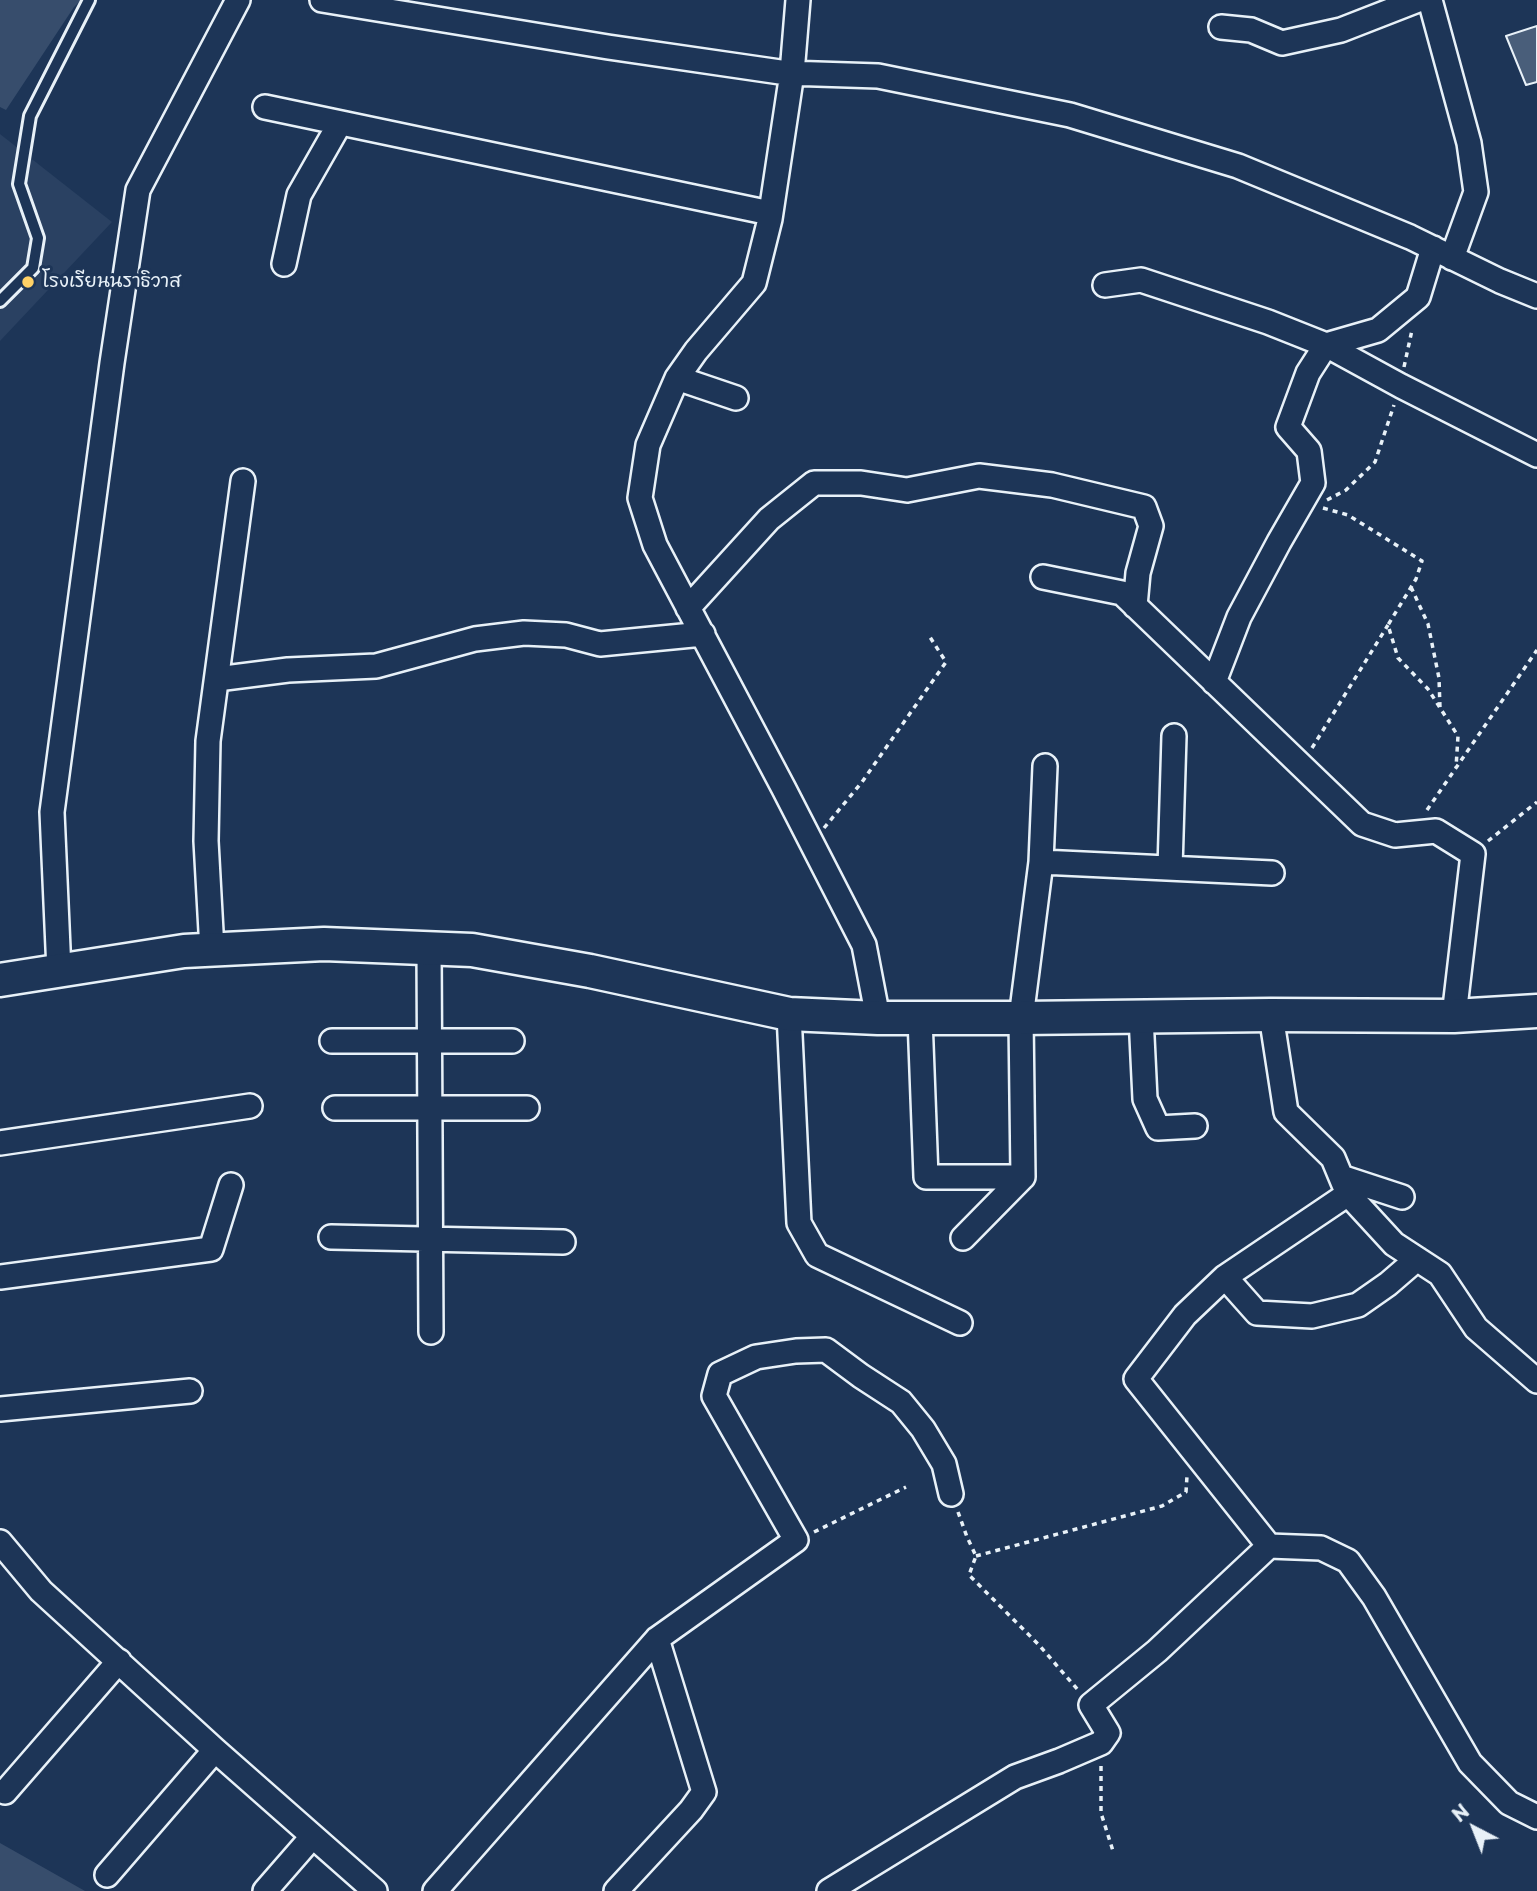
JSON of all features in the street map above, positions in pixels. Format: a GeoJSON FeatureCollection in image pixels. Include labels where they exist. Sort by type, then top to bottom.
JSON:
{"type":"FeatureCollection","features":[{"type":"Feature","properties":{"kind":"main road"},"geometry":{"type":"LineString","coordinates":[[0,986],[59,971],[184,951],[324,944],[472,950],[590,971],[789,1014],[878,1018],[1454,1016],[1537,1021]]}},
{"type":"Feature","properties":{"kind":"main road"},"geometry":{"type":"LineString","coordinates":[[1454,1016],[1537,1011]]}},
{"type":"Feature","properties":{"kind":"street"},"geometry":{"type":"LineString","coordinates":[[59,971],[52,812],[108,391],[138,190],[238,0]]}},
{"type":"Feature","properties":{"kind":"street"},"geometry":{"type":"LineString","coordinates":[[322,0],[608,47],[792,73],[878,76],[1070,115],[1238,166],[1410,237],[1537,296]]}},
{"type":"Feature","properties":{"kind":"street"},"geometry":{"type":"LineString","coordinates":[[798,0],[792,73],[770,213],[754,284],[696,351],[677,378],[648,445],[640,498],[655,545],[864,945],[878,1018]]}},
{"type":"Feature","properties":{"kind":"street"},"geometry":{"type":"LineString","coordinates":[[1221,27],[1251,30],[1282,43],[1341,30],[1418,0]]}},
{"type":"Feature","properties":{"kind":"street"},"geometry":{"type":"LineString","coordinates":[[1214,682],[1240,617],[1313,483],[1309,451],[1288,427],[1308,373],[1326,345],[1378,330],[1418,297],[1476,192],[1469,142],[1430,0]]}},
{"type":"Feature","properties":{"kind":"street"},"geometry":{"type":"LineString","coordinates":[[265,107],[770,213]]}},
{"type":"Feature","properties":{"kind":"street"},"geometry":{"type":"LineString","coordinates":[[284,264],[299,195],[340,123]]}},
{"type":"Feature","properties":{"kind":"street"},"geometry":{"type":"LineString","coordinates":[[1105,285],[1141,280],[1268,321],[1326,345],[1537,455]]}},
{"type":"Feature","properties":{"kind":"street"},"geometry":{"type":"LineString","coordinates":[[677,378],[736,398]]}},
{"type":"Feature","properties":{"kind":"street"},"geometry":{"type":"LineString","coordinates":[[688,608],[769,519],[814,483],[860,483],[908,490],[979,476],[1052,485],[1144,507],[1151,526],[1138,573],[1135,606]]}},
{"type":"Feature","properties":{"kind":"street"},"geometry":{"type":"LineString","coordinates":[[212,950],[206,829],[208,741],[243,481]]}},
{"type":"Feature","properties":{"kind":"street"},"geometry":{"type":"LineString","coordinates":[[1043,577],[1122,593],[1362,824],[1395,835],[1436,831],[1473,853],[1454,1016]]}},
{"type":"Feature","properties":{"kind":"street"},"geometry":{"type":"LineString","coordinates":[[217,679],[288,670],[376,666],[475,639],[524,633],[566,635],[600,643],[702,634]]}},
{"type":"Feature","properties":{"kind":"street"},"geometry":{"type":"LineString","coordinates":[[1170,868],[1174,737]]}},
{"type":"Feature","properties":{"kind":"street"},"geometry":{"type":"LineString","coordinates":[[962,1238],[1023,1177],[1021,1018],[1041,862],[1045,766]]}},
{"type":"Feature","properties":{"kind":"street"},"geometry":{"type":"LineString","coordinates":[[1041,862],[1272,873]]}},
{"type":"Feature","properties":{"kind":"street"},"geometry":{"type":"LineString","coordinates":[[429,948],[431,1332]]}},
{"type":"Feature","properties":{"kind":"street"},"geometry":{"type":"LineString","coordinates":[[789,1014],[799,1223],[811,1245],[817,1255],[960,1323]]}},
{"type":"Feature","properties":{"kind":"street"},"geometry":{"type":"LineString","coordinates":[[1271,1015],[1286,1112],[1333,1158],[1345,1185],[1394,1244],[1440,1274],[1476,1328],[1537,1381]]}},
{"type":"Feature","properties":{"kind":"street"},"geometry":{"type":"LineString","coordinates":[[1141,1016],[1145,1099],[1158,1128],[1195,1126]]}},
{"type":"Feature","properties":{"kind":"street"},"geometry":{"type":"LineString","coordinates":[[920,1018],[926,1177],[1023,1177]]}},
{"type":"Feature","properties":{"kind":"street"},"geometry":{"type":"LineString","coordinates":[[332,1041],[512,1041]]}},
{"type":"Feature","properties":{"kind":"street"},"geometry":{"type":"LineString","coordinates":[[0,1143],[250,1106]]}},
{"type":"Feature","properties":{"kind":"street"},"geometry":{"type":"LineString","coordinates":[[335,1108],[527,1108]]}},
{"type":"Feature","properties":{"kind":"street"},"geometry":{"type":"LineString","coordinates":[[0,1277],[211,1249],[231,1185]]}},
{"type":"Feature","properties":{"kind":"street"},"geometry":{"type":"LineString","coordinates":[[1269,1546],[1136,1379],[1185,1315],[1225,1277],[1345,1185],[1402,1197]]}},
{"type":"Feature","properties":{"kind":"street"},"geometry":{"type":"LineString","coordinates":[[331,1237],[563,1241]]}},
{"type":"Feature","properties":{"kind":"street"},"geometry":{"type":"LineString","coordinates":[[1225,1277],[1257,1313],[1312,1316],[1358,1305],[1417,1259]]}},
{"type":"Feature","properties":{"kind":"street"},"geometry":{"type":"LineString","coordinates":[[435,1891],[657,1639],[796,1540],[713,1396],[720,1374],[756,1357],[826,1350],[901,1402],[923,1429],[944,1464],[951,1494]]}},
{"type":"Feature","properties":{"kind":"street"},"geometry":{"type":"LineString","coordinates":[[0,1409],[190,1391]]}},
{"type":"Feature","properties":{"kind":"street"},"geometry":{"type":"LineString","coordinates":[[0,1542],[41,1591],[375,1891]]}},
{"type":"Feature","properties":{"kind":"street"},"geometry":{"type":"LineString","coordinates":[[829,1891],[1015,1777],[1101,1743],[1108,1733],[1091,1705],[1157,1651],[1269,1546],[1321,1548],[1348,1561],[1374,1597],[1470,1763],[1509,1803],[1537,1817]]}},
{"type":"Feature","properties":{"kind":"street"},"geometry":{"type":"LineString","coordinates":[[616,1891],[691,1810],[704,1791],[657,1639]]}},
{"type":"Feature","properties":{"kind":"street"},"geometry":{"type":"LineString","coordinates":[[5,1792],[119,1661]]}},
{"type":"Feature","properties":{"kind":"street"},"geometry":{"type":"LineString","coordinates":[[107,1875],[215,1750]]}},
{"type":"Feature","properties":{"kind":"street"},"geometry":{"type":"LineString","coordinates":[[265,1891],[312,1837]]}},
{"type":"Feature","properties":{"kind":"lane"},"geometry":{"type":"LineString","coordinates":[[0,301],[33,268],[38,238],[19,184],[30,116],[89,0]]}},
{"type":"Feature","properties":{"kind":"path"},"geometry":{"type":"LineString","coordinates":[[1301,766],[1411,587],[1422,561],[1349,515],[1317,506],[1346,489],[1375,462],[1401,386],[1418,297]]}},
{"type":"Feature","properties":{"kind":"path"},"geometry":{"type":"LineString","coordinates":[[1411,587],[1428,624],[1438,678],[1440,710]]}},
{"type":"Feature","properties":{"kind":"path"},"geometry":{"type":"LineString","coordinates":[[1388,625],[1398,658],[1428,689],[1458,736],[1456,768]]}},
{"type":"Feature","properties":{"kind":"path"},"geometry":{"type":"LineString","coordinates":[[812,843],[862,782],[946,662],[928,634]]}},
{"type":"Feature","properties":{"kind":"path"},"geometry":{"type":"LineString","coordinates":[[1411,833],[1537,650]]}},
{"type":"Feature","properties":{"kind":"path"},"geometry":{"type":"LineString","coordinates":[[1473,853],[1537,802]]}},
{"type":"Feature","properties":{"kind":"path"},"geometry":{"type":"LineString","coordinates":[[976,1556],[1161,1506],[1186,1492],[1188,1445]]}},
{"type":"Feature","properties":{"kind":"path"},"geometry":{"type":"LineString","coordinates":[[796,1540],[906,1487]]}},
{"type":"Feature","properties":{"kind":"path"},"geometry":{"type":"LineString","coordinates":[[951,1494],[976,1556],[969,1575],[1039,1645],[1091,1705]]}},
{"type":"Feature","properties":{"kind":"path"},"geometry":{"type":"LineString","coordinates":[[1101,1743],[1101,1813],[1114,1854]]}},
{"type":"Feature","properties":{"kind":"shaded area"},"geometry":{"type":"Polygon","coordinates":[[[0,0],[81,0],[6,110],[0,107],[0,0]]]}},
{"type":"Feature","properties":{"kind":"shaded area","name":"โรงเรียนนราธิวาส"},"geometry":{"type":"Polygon","coordinates":[[[0,134],[112,222],[0,341],[0,134]]]}},
{"type":"Feature","properties":{"kind":"shaded area"},"geometry":{"type":"Polygon","coordinates":[[[0,1843],[85,1891],[0,1891],[0,1843]]]}},
{"type":"Feature","properties":{"kind":"building"},"geometry":{"type":"Polygon","coordinates":[[[1537,26],[1537,82],[1526,85],[1506,36],[1537,26]]]}},
{"type":"Feature","properties":{"kind":"place","name":"โรงเรียนนราธิวาส"},"geometry":{"type":"Point","coordinates":[28,282]}}]}
